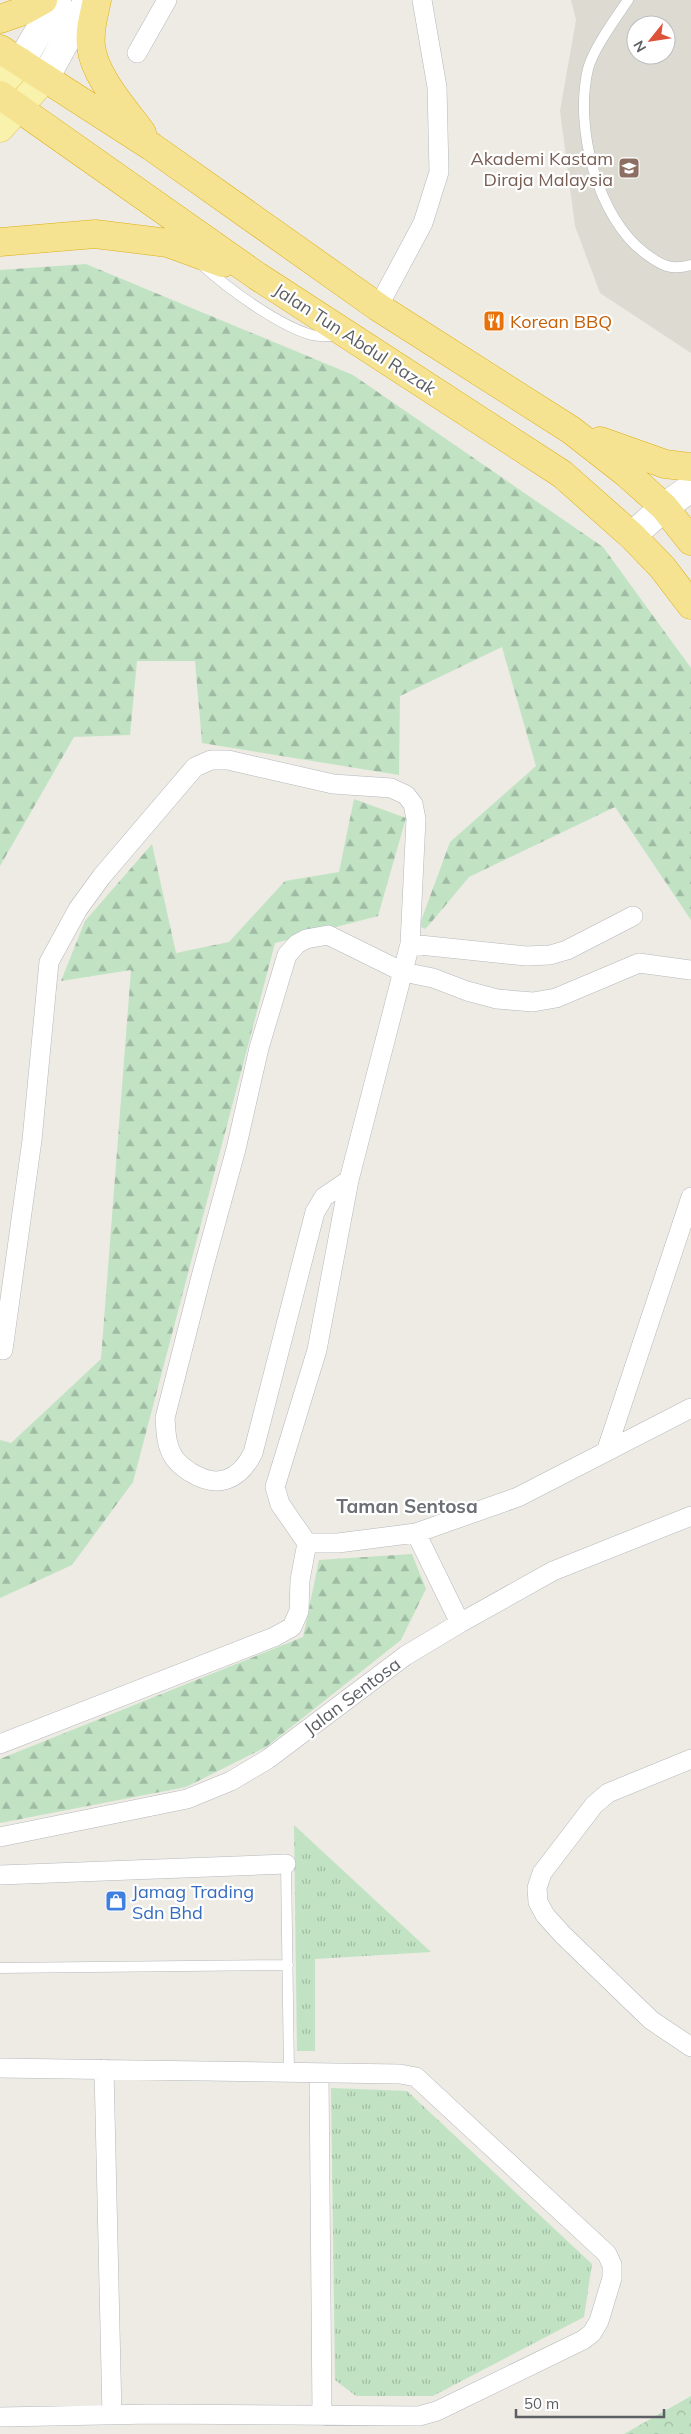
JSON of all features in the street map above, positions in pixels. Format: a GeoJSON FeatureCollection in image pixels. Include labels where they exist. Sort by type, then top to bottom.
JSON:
{"type":"FeatureCollection","features":[{"type":"Feature","properties":{"kind":"highway"},"geometry":{"type":"LineString","coordinates":[[0,19],[23,11],[42,0]]}},
{"type":"Feature","properties":{"kind":"highway"},"geometry":{"type":"LineString","coordinates":[[97,0],[91,28],[91,48],[99,69],[112,92],[152,147]]}},
{"type":"Feature","properties":{"kind":"highway"},"geometry":{"type":"LineString","coordinates":[[10,56],[152,147],[378,307],[571,430],[626,473],[664,507],[691,541]]}},
{"type":"Feature","properties":{"kind":"highway","name":"Jalan Tun Abdul Razak"},"geometry":{"type":"LineString","coordinates":[[10,102],[257,276],[562,474],[632,536],[662,567],[691,605]]}},
{"type":"Feature","properties":{"kind":"highway"},"geometry":{"type":"LineString","coordinates":[[0,242],[95,234],[168,243],[257,276]]}},
{"type":"Feature","properties":{"kind":"highway"},"geometry":{"type":"LineString","coordinates":[[571,430],[640,457],[665,464],[691,467]]}},
{"type":"Feature","properties":{"kind":"main road"},"geometry":{"type":"LineString","coordinates":[[0,86],[10,56],[57,0]]}},
{"type":"Feature","properties":{"kind":"main road"},"geometry":{"type":"LineString","coordinates":[[0,128],[10,102],[45,78],[88,0]]}},
{"type":"Feature","properties":{"kind":"main road"},"geometry":{"type":"LineString","coordinates":[[632,536],[664,507],[691,488]]}},
{"type":"Feature","properties":{"kind":"street"},"geometry":{"type":"LineString","coordinates":[[137,53],[167,0]]}},
{"type":"Feature","properties":{"kind":"street"},"geometry":{"type":"LineString","coordinates":[[378,307],[423,223],[439,172],[438,87],[422,0]]}},
{"type":"Feature","properties":{"kind":"street"},"geometry":{"type":"LineString","coordinates":[[0,1744],[274,1637],[292,1627],[299,1611],[300,1580],[307,1543],[280,1504],[275,1487],[317,1350],[350,1180],[410,944],[416,819],[413,804],[406,795],[391,788],[333,784],[228,760],[211,760],[195,768],[102,876],[78,909],[49,962],[32,1140],[3,1350]]}},
{"type":"Feature","properties":{"kind":"street"},"geometry":{"type":"LineString","coordinates":[[410,944],[526,956],[550,955],[568,950],[633,916]]}},
{"type":"Feature","properties":{"kind":"street"},"geometry":{"type":"LineString","coordinates":[[350,1180],[324,1197],[315,1212],[253,1453],[240,1473],[227,1480],[217,1482],[200,1479],[184,1469],[173,1457],[166,1434],[165,1418],[236,1149],[259,1048],[288,955],[297,944],[306,939],[328,935],[403,972],[433,978],[467,991],[497,999],[533,1002],[556,998],[638,963],[691,970]]}},
{"type":"Feature","properties":{"kind":"street"},"geometry":{"type":"LineString","coordinates":[[606,1452],[691,1197]]}},
{"type":"Feature","properties":{"kind":"street"},"geometry":{"type":"LineString","coordinates":[[307,1543],[338,1543],[416,1533],[518,1496],[691,1408]]}},
{"type":"Feature","properties":{"kind":"street","name":"Jalan Sentosa"},"geometry":{"type":"LineString","coordinates":[[0,1837],[187,1799],[231,1781],[268,1759],[405,1656],[460,1623],[554,1572],[691,1516]]}},
{"type":"Feature","properties":{"kind":"street"},"geometry":{"type":"LineString","coordinates":[[416,1533],[460,1623]]}},
{"type":"Feature","properties":{"kind":"street"},"geometry":{"type":"LineString","coordinates":[[691,1759],[608,1793],[594,1805],[542,1873],[537,1888],[538,1902],[545,1915],[563,1935],[651,2020],[691,2047]]}},
{"type":"Feature","properties":{"kind":"street"},"geometry":{"type":"LineString","coordinates":[[0,1875],[286,1864]]}},
{"type":"Feature","properties":{"kind":"street"},"geometry":{"type":"LineString","coordinates":[[0,2068],[400,2074],[416,2077],[607,2254],[612,2265],[612,2272],[599,2321],[592,2333],[582,2340],[498,2382],[437,2411],[419,2416],[112,2415],[0,2417]]}},
{"type":"Feature","properties":{"kind":"street"},"geometry":{"type":"LineString","coordinates":[[104,2069],[112,2415]]}},
{"type":"Feature","properties":{"kind":"street"},"geometry":{"type":"LineString","coordinates":[[318,2073],[322,2416]]}},
{"type":"Feature","properties":{"kind":"lane"},"geometry":{"type":"LineString","coordinates":[[628,0],[588,68],[584,113],[591,160],[606,205],[631,243],[663,267],[691,265]]}},
{"type":"Feature","properties":{"kind":"lane"},"geometry":{"type":"LineString","coordinates":[[184,249],[221,282],[292,327],[313,335],[351,337]]}},
{"type":"Feature","properties":{"kind":"lane"},"geometry":{"type":"LineString","coordinates":[[286,1864],[289,2072]]}},
{"type":"Feature","properties":{"kind":"lane"},"geometry":{"type":"LineString","coordinates":[[0,1968],[288,1965]]}},
{"type":"Feature","properties":{"kind":"shaded area","name":"Akademi Kastam Diraja Malaysia"},"geometry":{"type":"Polygon","coordinates":[[[571,0],[691,0],[691,353],[600,293],[575,226],[560,111],[576,20],[571,0]]]}},
{"type":"Feature","properties":{"kind":"green space"},"geometry":{"type":"Polygon","coordinates":[[[86,264],[353,375],[603,547],[691,668],[691,920],[615,807],[469,877],[429,925],[425,929],[421,927],[421,921],[450,842],[536,766],[502,647],[400,696],[399,775],[202,743],[195,661],[137,661],[130,735],[74,737],[0,866],[0,270],[86,264]]]}},
{"type":"Feature","properties":{"kind":"green space"},"geometry":{"type":"Polygon","coordinates":[[[354,799],[406,818],[378,916],[275,943],[133,1482],[72,1565],[0,1598],[0,1440],[11,1443],[101,1359],[131,970],[61,981],[85,921],[152,844],[176,953],[229,942],[285,881],[339,872],[354,799]]]}},
{"type":"Feature","properties":{"kind":"green space"},"geometry":{"type":"Polygon","coordinates":[[[412,1554],[426,1589],[401,1640],[266,1747],[186,1787],[0,1823],[0,1759],[303,1637],[319,1560],[412,1554]]]}},
{"type":"Feature","properties":{"kind":"green space"},"geometry":{"type":"Polygon","coordinates":[[[294,1825],[431,1952],[315,1959],[315,2051],[297,2051],[294,1825]]]}},
{"type":"Feature","properties":{"kind":"green space"},"geometry":{"type":"Polygon","coordinates":[[[331,2088],[407,2091],[592,2264],[584,2317],[433,2396],[356,2396],[335,2380],[331,2088]]]}},
{"type":"Feature","properties":{"kind":"green space"},"geometry":{"type":"Polygon","coordinates":[[[691,2396],[691,2434],[624,2434],[691,2396]]]}},
{"type":"Feature","properties":{"kind":"place","name":"Akademi Kastam Diraja Malaysia"},"geometry":{"type":"Point","coordinates":[629,168]}},
{"type":"Feature","properties":{"kind":"place","name":"Korean BBQ"},"geometry":{"type":"Point","coordinates":[494,321]}},
{"type":"Feature","properties":{"kind":"place","name":"Jamag Trading Sdn Bhd"},"geometry":{"type":"Point","coordinates":[116,1901]}},
{"type":"Feature","properties":{"kind":"district","name":"Taman Sentosa"},"geometry":{"type":"Point","coordinates":[407,1506]}}]}
